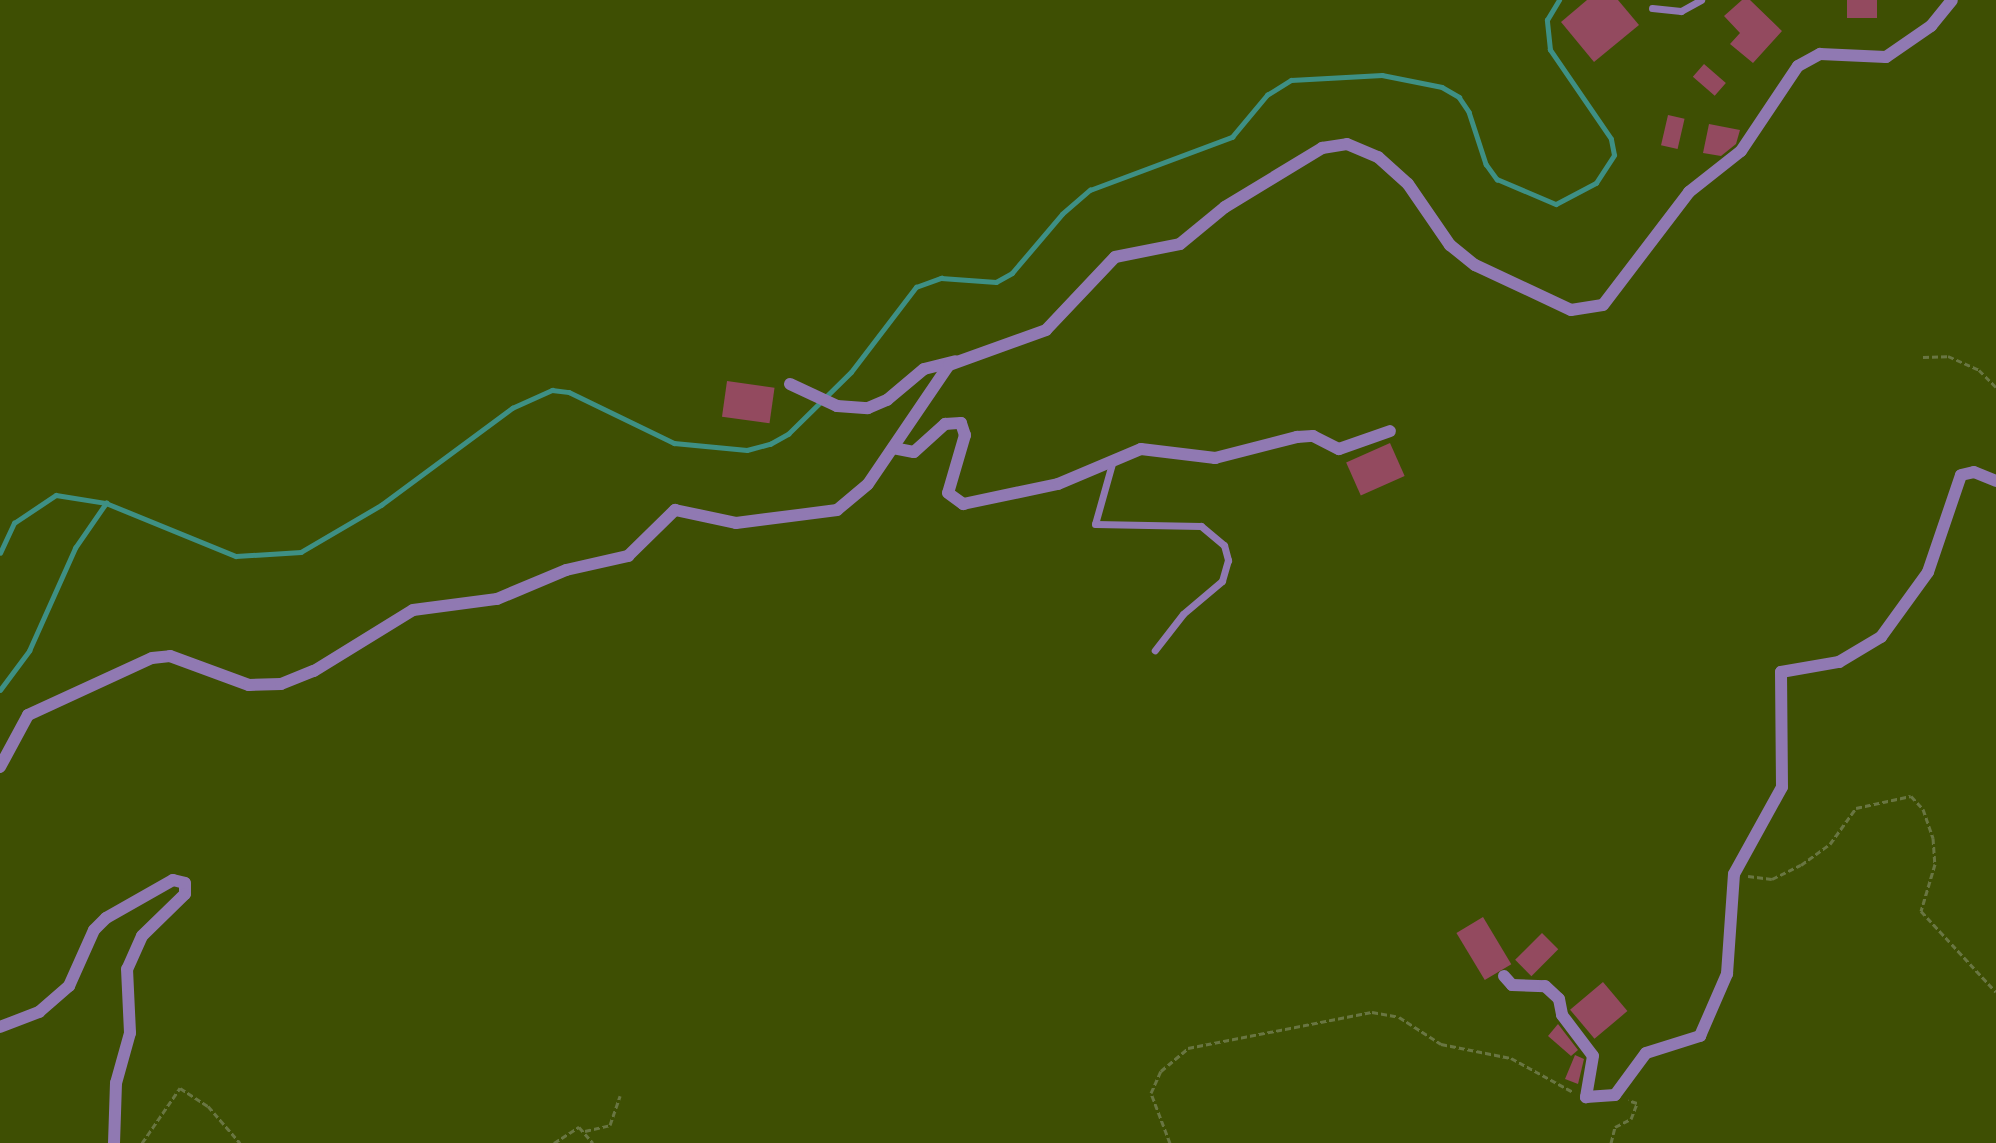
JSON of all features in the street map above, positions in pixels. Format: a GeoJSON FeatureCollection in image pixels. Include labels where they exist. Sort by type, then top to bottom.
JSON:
{"type":"FeatureCollection","features":[{"type":"Feature","properties":{"kind":"street"},"geometry":{"type":"LineString","coordinates":[[789,384],[837,406],[868,408],[887,400],[924,369],[956,361],[1046,330],[1114,257],[1180,244],[1281,171],[1335,144],[1378,157],[1408,184],[1450,245],[1475,265],[1571,310],[1603,305],[1689,192],[1741,151],[1798,66],[1820,54],[1886,57],[1932,26],[1952,0]]}},
{"type":"Feature","properties":{"kind":"street"},"geometry":{"type":"LineString","coordinates":[[0,767],[28,715],[152,658],[170,656],[249,685],[281,684],[314,671],[413,610],[497,599],[566,570],[628,556],[675,510],[736,524],[826,514],[859,494],[956,361]]}},
{"type":"Feature","properties":{"kind":"street"},"geometry":{"type":"LineString","coordinates":[[892,448],[914,452],[945,424],[961,423],[965,435],[948,493],[963,504],[1058,484],[1113,458],[1149,448],[1215,458],[1297,436],[1313,436],[1340,449],[1390,431]]}},
{"type":"Feature","properties":{"kind":"street"},"geometry":{"type":"LineString","coordinates":[[1504,976],[1512,985],[1545,986],[1559,999],[1562,1015],[1593,1056],[1586,1097],[1615,1095],[1646,1053],[1706,1030],[1727,974],[1734,874],[1782,786],[1781,672],[1839,662],[1881,637],[1928,572],[1961,475],[1974,472],[1996,481]]}},
{"type":"Feature","properties":{"kind":"street"},"geometry":{"type":"LineString","coordinates":[[0,1027],[39,1012],[69,986],[93,930],[106,918],[174,880],[185,883],[185,894],[142,936],[127,969],[130,1033],[116,1083],[114,1143]]}},
{"type":"Feature","properties":{"kind":"lane"},"geometry":{"type":"LineString","coordinates":[[1652,8],[1681,10],[1701,0]]}},
{"type":"Feature","properties":{"kind":"lane"},"geometry":{"type":"LineString","coordinates":[[1113,458],[1095,524],[1202,526],[1224,545],[1228,560],[1222,581],[1183,614],[1155,650]]}},
{"type":"Feature","properties":{"kind":"path"},"geometry":{"type":"LineString","coordinates":[[1923,357],[1948,356],[1979,370],[1996,387]]}},
{"type":"Feature","properties":{"kind":"path"},"geometry":{"type":"LineString","coordinates":[[1734,874],[1772,879],[1830,844],[1856,808],[1911,796],[1923,809],[1934,838],[1935,864],[1921,911],[1996,992]]}},
{"type":"Feature","properties":{"kind":"path"},"geometry":{"type":"LineString","coordinates":[[1170,1143],[1151,1093],[1161,1071],[1188,1048],[1371,1012],[1399,1017],[1441,1044],[1511,1058],[1586,1097]]}},
{"type":"Feature","properties":{"kind":"path"},"geometry":{"type":"LineString","coordinates":[[142,1143],[180,1088],[208,1106],[240,1143]]}},
{"type":"Feature","properties":{"kind":"path"},"geometry":{"type":"LineString","coordinates":[[1611,1143],[1615,1127],[1631,1119],[1637,1103],[1615,1095]]}},
{"type":"Feature","properties":{"kind":"path"},"geometry":{"type":"LineString","coordinates":[[554,1143],[572,1127],[585,1131],[610,1125],[620,1096]]}},
{"type":"Feature","properties":{"kind":"path"},"geometry":{"type":"LineString","coordinates":[[585,1131],[593,1143]]}},
{"type":"Feature","properties":{"kind":"green space"},"geometry":{"type":"Polygon","coordinates":[[[0,0],[1996,0],[1996,1143],[0,1143],[0,0]]]}},
{"type":"Feature","properties":{"kind":"building"},"geometry":{"type":"Polygon","coordinates":[[[1587,0],[1618,0],[1639,25],[1594,62],[1561,22],[1587,0]]]}},
{"type":"Feature","properties":{"kind":"building"},"geometry":{"type":"Polygon","coordinates":[[[1742,0],[1750,0],[1782,31],[1753,63],[1730,44],[1740,33],[1724,16],[1742,0]]]}},
{"type":"Feature","properties":{"kind":"building"},"geometry":{"type":"Polygon","coordinates":[[[1847,0],[1877,0],[1877,18],[1847,18],[1847,0]]]}},
{"type":"Feature","properties":{"kind":"building"},"geometry":{"type":"Polygon","coordinates":[[[1704,64],[1726,83],[1715,96],[1693,77],[1704,64]]]}},
{"type":"Feature","properties":{"kind":"building"},"geometry":{"type":"Polygon","coordinates":[[[1668,115],[1685,119],[1678,149],[1661,145],[1668,115]]]}},
{"type":"Feature","properties":{"kind":"building"},"geometry":{"type":"Polygon","coordinates":[[[1709,124],[1740,130],[1736,144],[1721,156],[1703,153],[1709,124]]]}},
{"type":"Feature","properties":{"kind":"building"},"geometry":{"type":"Polygon","coordinates":[[[727,381],[775,388],[770,423],[722,417],[727,381]]]}},
{"type":"Feature","properties":{"kind":"building"},"geometry":{"type":"Polygon","coordinates":[[[1390,443],[1405,476],[1361,495],[1346,463],[1390,443]]]}},
{"type":"Feature","properties":{"kind":"building"},"geometry":{"type":"Polygon","coordinates":[[[1483,917],[1511,964],[1485,980],[1456,933],[1483,917]]]}},
{"type":"Feature","properties":{"kind":"building"},"geometry":{"type":"Polygon","coordinates":[[[1542,933],[1558,949],[1531,976],[1515,960],[1542,933]]]}},
{"type":"Feature","properties":{"kind":"building"},"geometry":{"type":"Polygon","coordinates":[[[1603,982],[1627,1011],[1594,1039],[1570,1010],[1603,982]]]}},
{"type":"Feature","properties":{"kind":"building"},"geometry":{"type":"Polygon","coordinates":[[[1558,1024],[1578,1050],[1571,1056],[1548,1036],[1558,1024]]]}},
{"type":"Feature","properties":{"kind":"building"},"geometry":{"type":"Polygon","coordinates":[[[1575,1055],[1584,1059],[1578,1084],[1565,1079],[1575,1055]]]}},
{"type":"Feature","properties":{"kind":"waterway"},"geometry":{"type":"LineString","coordinates":[[0,553],[14,523],[56,495],[106,503],[236,556],[301,552],[381,505],[512,408],[552,390],[569,392],[674,443],[747,450],[770,444],[788,434],[851,372],[916,287],[941,278],[996,282],[1012,273],[1062,214],[1090,190],[1232,137],[1267,95],[1291,80],[1382,75],[1442,87],[1459,97],[1469,112],[1486,164],[1497,179],[1556,204],[1596,183],[1614,155],[1611,139],[1550,50],[1547,20],[1559,0]]}},
{"type":"Feature","properties":{"kind":"waterway"},"geometry":{"type":"LineString","coordinates":[[0,690],[29,651],[75,548],[106,503]]}}]}
